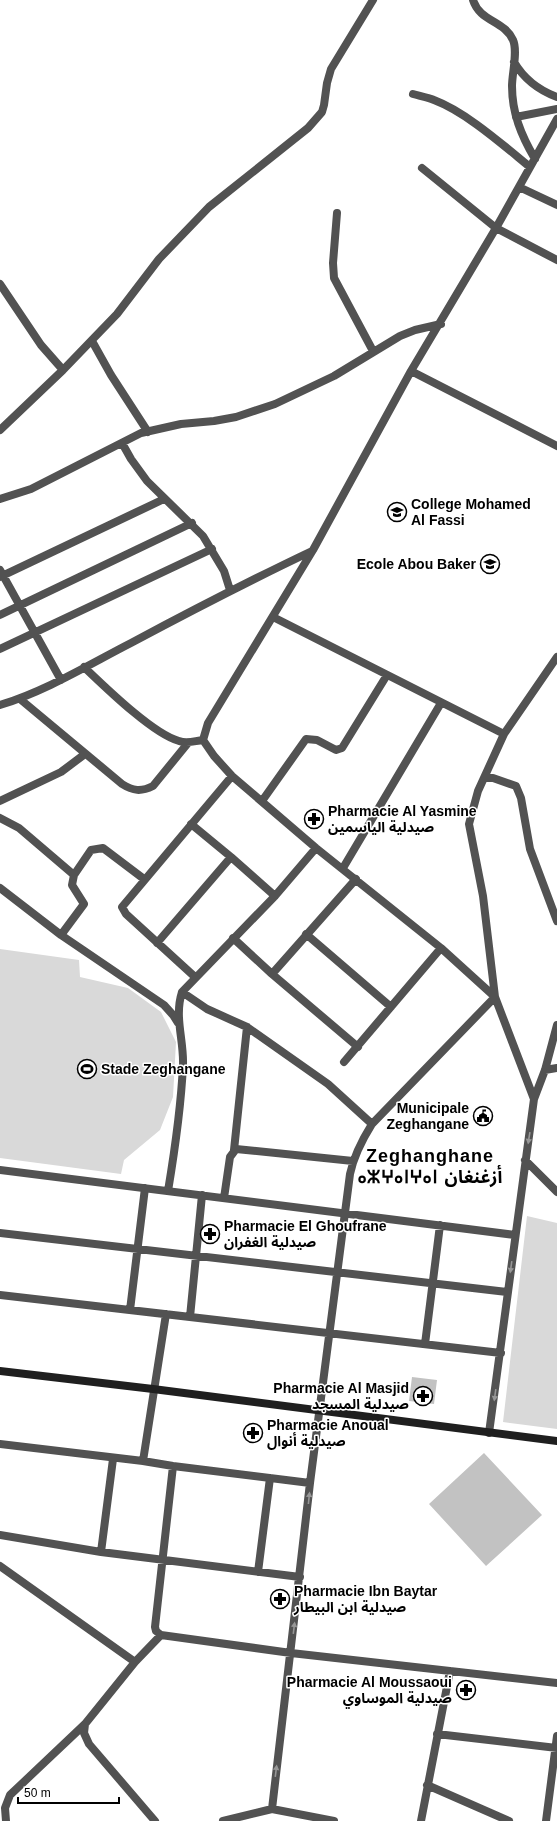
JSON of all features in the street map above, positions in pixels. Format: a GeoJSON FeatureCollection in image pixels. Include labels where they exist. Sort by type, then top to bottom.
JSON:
{"type":"FeatureCollection","features":[{"type":"Feature","properties":{"kind":"main road"},"geometry":{"type":"LineString","coordinates":[[0,1371],[153,1389],[320,1412],[557,1441]]}},
{"type":"Feature","properties":{"kind":"street"},"geometry":{"type":"LineString","coordinates":[[0,430],[64,370],[92,341],[117,314],[159,259],[209,208],[300,134],[317,118],[324,105],[327,83],[332,69],[373,0]]}},
{"type":"Feature","properties":{"kind":"street"},"geometry":{"type":"LineString","coordinates":[[473,0],[478,12],[503,27],[510,35],[515,47],[512,87],[516,117],[524,140],[535,159]]}},
{"type":"Feature","properties":{"kind":"street"},"geometry":{"type":"LineString","coordinates":[[514,62],[530,82],[539,89],[557,97]]}},
{"type":"Feature","properties":{"kind":"street"},"geometry":{"type":"LineString","coordinates":[[413,94],[434,100],[451,109],[506,147],[530,167]]}},
{"type":"Feature","properties":{"kind":"street"},"geometry":{"type":"LineString","coordinates":[[516,117],[557,109]]}},
{"type":"Feature","properties":{"kind":"street"},"geometry":{"type":"LineString","coordinates":[[203,740],[208,723],[312,550],[411,371],[441,324],[557,119]]}},
{"type":"Feature","properties":{"kind":"street"},"geometry":{"type":"LineString","coordinates":[[422,168],[496,228],[557,260]]}},
{"type":"Feature","properties":{"kind":"street"},"geometry":{"type":"LineString","coordinates":[[519,187],[557,205]]}},
{"type":"Feature","properties":{"kind":"street"},"geometry":{"type":"LineString","coordinates":[[337,213],[333,263],[334,278],[373,351]]}},
{"type":"Feature","properties":{"kind":"street"},"geometry":{"type":"LineString","coordinates":[[0,284],[41,345],[64,370]]}},
{"type":"Feature","properties":{"kind":"street"},"geometry":{"type":"LineString","coordinates":[[0,499],[31,489],[122,442],[148,432],[181,424],[236,417],[275,404],[334,376],[373,351],[415,330],[441,324]]}},
{"type":"Feature","properties":{"kind":"street"},"geometry":{"type":"LineString","coordinates":[[92,341],[111,375],[148,432]]}},
{"type":"Feature","properties":{"kind":"street"},"geometry":{"type":"LineString","coordinates":[[411,371],[557,446]]}},
{"type":"Feature","properties":{"kind":"street"},"geometry":{"type":"LineString","coordinates":[[122,442],[140,472],[164,498],[192,523],[212,549],[224,571],[230,590]]}},
{"type":"Feature","properties":{"kind":"street"},"geometry":{"type":"LineString","coordinates":[[60,680],[1,574],[164,498]]}},
{"type":"Feature","properties":{"kind":"street"},"geometry":{"type":"LineString","coordinates":[[0,615],[192,523]]}},
{"type":"Feature","properties":{"kind":"street"},"geometry":{"type":"LineString","coordinates":[[0,649],[212,549]]}},
{"type":"Feature","properties":{"kind":"street"},"geometry":{"type":"LineString","coordinates":[[0,705],[20,699],[60,680],[230,590],[312,550]]}},
{"type":"Feature","properties":{"kind":"street"},"geometry":{"type":"LineString","coordinates":[[273,617],[504,734]]}},
{"type":"Feature","properties":{"kind":"street"},"geometry":{"type":"LineString","coordinates":[[534,1099],[495,997],[483,896],[469,824],[478,791],[486,778],[504,734],[557,658]]}},
{"type":"Feature","properties":{"kind":"street"},"geometry":{"type":"LineString","coordinates":[[84,667],[161,732],[178,741],[188,743],[203,740]]}},
{"type":"Feature","properties":{"kind":"street"},"geometry":{"type":"LineString","coordinates":[[262,801],[306,739],[317,740],[336,750],[342,748],[387,675]]}},
{"type":"Feature","properties":{"kind":"street"},"geometry":{"type":"LineString","coordinates":[[20,699],[84,754],[122,784],[139,791],[154,786],[188,743]]}},
{"type":"Feature","properties":{"kind":"street"},"geometry":{"type":"LineString","coordinates":[[343,868],[441,703]]}},
{"type":"Feature","properties":{"kind":"street"},"geometry":{"type":"LineString","coordinates":[[203,740],[214,756],[232,776],[316,848],[343,868],[441,948],[495,997]]}},
{"type":"Feature","properties":{"kind":"street"},"geometry":{"type":"LineString","coordinates":[[0,802],[61,772],[84,754]]}},
{"type":"Feature","properties":{"kind":"street"},"geometry":{"type":"LineString","coordinates":[[195,977],[122,909],[123,903],[232,776]]}},
{"type":"Feature","properties":{"kind":"street"},"geometry":{"type":"LineString","coordinates":[[486,778],[493,778],[516,786],[521,798],[530,849],[537,872],[557,921]]}},
{"type":"Feature","properties":{"kind":"street"},"geometry":{"type":"LineString","coordinates":[[1,820],[19,828],[74,874]]}},
{"type":"Feature","properties":{"kind":"street"},"geometry":{"type":"LineString","coordinates":[[191,824],[231,856],[275,896]]}},
{"type":"Feature","properties":{"kind":"street"},"geometry":{"type":"LineString","coordinates":[[61,935],[84,904],[73,889],[72,884],[74,874],[91,850],[99,847],[109,851],[144,879]]}},
{"type":"Feature","properties":{"kind":"street"},"geometry":{"type":"LineString","coordinates":[[168,1191],[180,1102],[183,1063],[179,1025],[179,1000],[182,992],[275,896],[316,848]]}},
{"type":"Feature","properties":{"kind":"street"},"geometry":{"type":"LineString","coordinates":[[157,943],[231,856]]}},
{"type":"Feature","properties":{"kind":"street"},"geometry":{"type":"LineString","coordinates":[[272,974],[356,879]]}},
{"type":"Feature","properties":{"kind":"street"},"geometry":{"type":"LineString","coordinates":[[0,888],[61,935],[164,1005],[173,1014],[179,1025]]}},
{"type":"Feature","properties":{"kind":"street"},"geometry":{"type":"LineString","coordinates":[[306,934],[392,1007]]}},
{"type":"Feature","properties":{"kind":"street"},"geometry":{"type":"LineString","coordinates":[[233,938],[272,974],[358,1047]]}},
{"type":"Feature","properties":{"kind":"street"},"geometry":{"type":"LineString","coordinates":[[344,1062],[441,948]]}},
{"type":"Feature","properties":{"kind":"street"},"geometry":{"type":"LineString","coordinates":[[182,992],[207,1009],[247,1027],[328,1084],[372,1124]]}},
{"type":"Feature","properties":{"kind":"street"},"geometry":{"type":"LineString","coordinates":[[272,1809],[310,1483],[353,1161],[361,1141],[372,1124],[495,997]]}},
{"type":"Feature","properties":{"kind":"street"},"geometry":{"type":"LineString","coordinates":[[489,1433],[501,1353],[507,1292],[534,1099],[545,1070],[557,1025]]}},
{"type":"Feature","properties":{"kind":"street"},"geometry":{"type":"LineString","coordinates":[[224,1198],[230,1157],[234,1150],[247,1027]]}},
{"type":"Feature","properties":{"kind":"street"},"geometry":{"type":"LineString","coordinates":[[545,1070],[557,1068]]}},
{"type":"Feature","properties":{"kind":"street"},"geometry":{"type":"LineString","coordinates":[[234,1150],[239,1148],[353,1161]]}},
{"type":"Feature","properties":{"kind":"street"},"geometry":{"type":"LineString","coordinates":[[525,1160],[557,1192]]}},
{"type":"Feature","properties":{"kind":"street"},"geometry":{"type":"LineString","coordinates":[[0,1172],[145,1188],[516,1235]]}},
{"type":"Feature","properties":{"kind":"street"},"geometry":{"type":"LineString","coordinates":[[130,1310],[145,1188]]}},
{"type":"Feature","properties":{"kind":"street"},"geometry":{"type":"LineString","coordinates":[[190,1317],[202,1195]]}},
{"type":"Feature","properties":{"kind":"street"},"geometry":{"type":"LineString","coordinates":[[424,1344],[440,1225]]}},
{"type":"Feature","properties":{"kind":"street"},"geometry":{"type":"LineString","coordinates":[[0,1233],[507,1292]]}},
{"type":"Feature","properties":{"kind":"street"},"geometry":{"type":"LineString","coordinates":[[0,1295],[501,1353]]}},
{"type":"Feature","properties":{"kind":"street"},"geometry":{"type":"LineString","coordinates":[[143,1461],[153,1389],[166,1314]]}},
{"type":"Feature","properties":{"kind":"street"},"geometry":{"type":"LineString","coordinates":[[0,1444],[310,1483]]}},
{"type":"Feature","properties":{"kind":"street"},"geometry":{"type":"LineString","coordinates":[[101,1552],[113,1458]]}},
{"type":"Feature","properties":{"kind":"street"},"geometry":{"type":"LineString","coordinates":[[173,1466],[155,1627],[156,1631],[161,1635],[291,1653],[557,1683]]}},
{"type":"Feature","properties":{"kind":"street"},"geometry":{"type":"LineString","coordinates":[[258,1572],[270,1478]]}},
{"type":"Feature","properties":{"kind":"street"},"geometry":{"type":"LineString","coordinates":[[0,1535],[101,1552],[300,1577]]}},
{"type":"Feature","properties":{"kind":"street"},"geometry":{"type":"LineString","coordinates":[[0,1566],[135,1662]]}},
{"type":"Feature","properties":{"kind":"street"},"geometry":{"type":"LineString","coordinates":[[6,1821],[5,1808],[10,1795],[85,1724],[135,1662],[161,1635]]}},
{"type":"Feature","properties":{"kind":"street"},"geometry":{"type":"LineString","coordinates":[[421,1821],[450,1671]]}},
{"type":"Feature","properties":{"kind":"street"},"geometry":{"type":"LineString","coordinates":[[85,1724],[84,1733],[89,1744],[155,1821]]}},
{"type":"Feature","properties":{"kind":"street"},"geometry":{"type":"LineString","coordinates":[[438,1734],[556,1748]]}},
{"type":"Feature","properties":{"kind":"street"},"geometry":{"type":"LineString","coordinates":[[546,1821],[557,1736]]}},
{"type":"Feature","properties":{"kind":"street"},"geometry":{"type":"LineString","coordinates":[[428,1785],[510,1821]]}},
{"type":"Feature","properties":{"kind":"street"},"geometry":{"type":"LineString","coordinates":[[223,1821],[272,1809],[334,1821]]}},
{"type":"Feature","properties":{"kind":"shaded area","name":"Stade Zeghangane"},"geometry":{"type":"Polygon","coordinates":[[[0,949],[79,960],[80,977],[128,988],[161,1012],[176,1042],[173,1097],[160,1130],[124,1160],[121,1174],[0,1158],[0,949]]]}},
{"type":"Feature","properties":{"kind":"shaded area"},"geometry":{"type":"Polygon","coordinates":[[[527,1216],[557,1223],[557,1429],[503,1422],[527,1216]]]}},
{"type":"Feature","properties":{"kind":"building"},"geometry":{"type":"Polygon","coordinates":[[[412,1377],[437,1380],[434,1404],[409,1401],[412,1377]]]}},
{"type":"Feature","properties":{"kind":"building"},"geometry":{"type":"Polygon","coordinates":[[[484,1453],[542,1515],[486,1566],[429,1504],[484,1453]]]}},
{"type":"Feature","properties":{"kind":"place","name":"College Mohamed Al Fassi"},"geometry":{"type":"Point","coordinates":[397,512]}},
{"type":"Feature","properties":{"kind":"place","name":"Ecole Abou Baker"},"geometry":{"type":"Point","coordinates":[490,564]}},
{"type":"Feature","properties":{"kind":"place","name":"Pharmacie Al Yasmine صيدلية الياسمين"},"geometry":{"type":"Point","coordinates":[314,819]}},
{"type":"Feature","properties":{"kind":"place","name":"Stade Zeghangane"},"geometry":{"type":"Point","coordinates":[87,1069]}},
{"type":"Feature","properties":{"kind":"place","name":"Municipale Zeghangane"},"geometry":{"type":"Point","coordinates":[483,1116]}},
{"type":"Feature","properties":{"kind":"place","name":"Pharmacie El Ghoufrane صيدلية الغفران"},"geometry":{"type":"Point","coordinates":[210,1234]}},
{"type":"Feature","properties":{"kind":"place","name":"Pharmacie Al Masjid صيدلية المسجد"},"geometry":{"type":"Point","coordinates":[423,1396]}},
{"type":"Feature","properties":{"kind":"place","name":"Pharmacie Anoual صيدلية أنوال"},"geometry":{"type":"Point","coordinates":[253,1433]}},
{"type":"Feature","properties":{"kind":"place","name":"Pharmacie Ibn Baytar صيدلية ابن البيطار"},"geometry":{"type":"Point","coordinates":[280,1599]}},
{"type":"Feature","properties":{"kind":"place","name":"Pharmacie Al Moussaoui صيدلية الموساوي"},"geometry":{"type":"Point","coordinates":[466,1690]}},
{"type":"Feature","properties":{"kind":"district","name":"Zeghanghane ⴰⵣⵖⴰⵏⵖⴰⵏ أزغنغان"},"geometry":{"type":"Point","coordinates":[430,1166]}}]}
